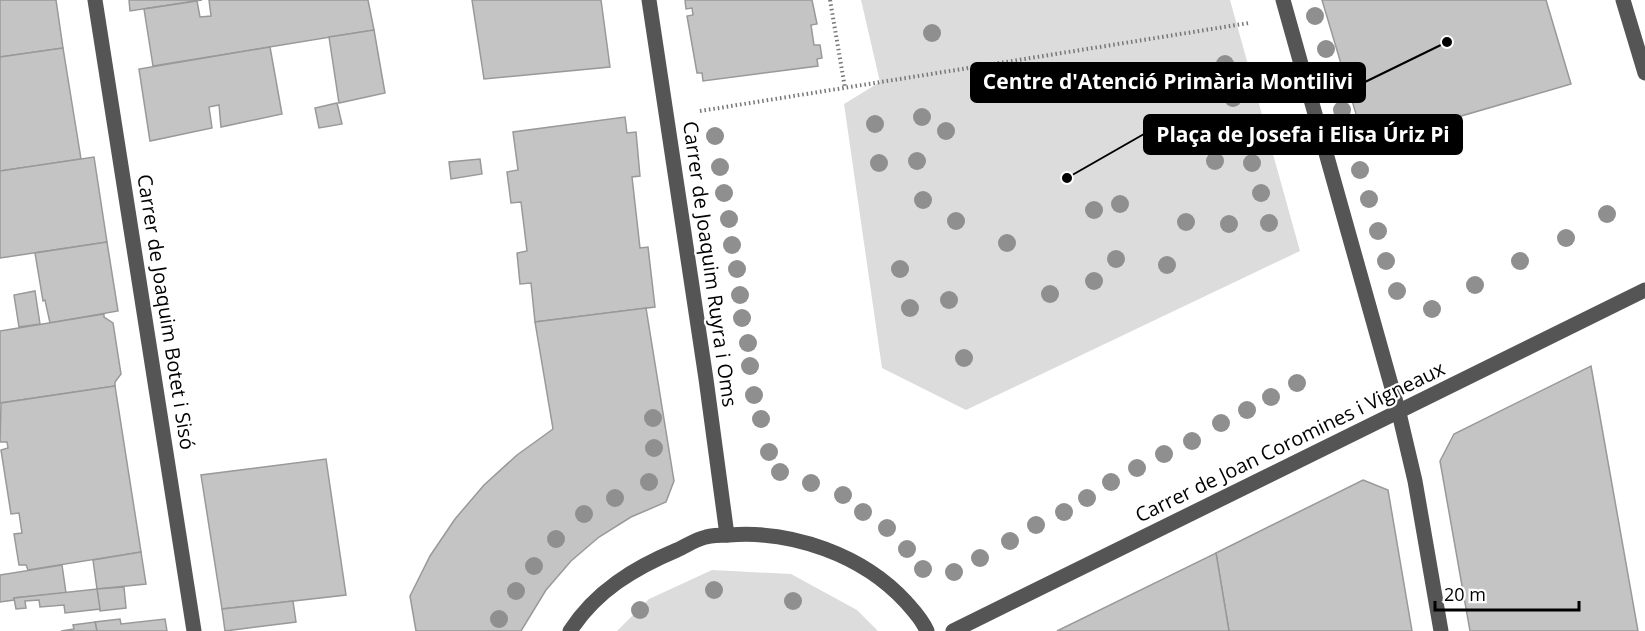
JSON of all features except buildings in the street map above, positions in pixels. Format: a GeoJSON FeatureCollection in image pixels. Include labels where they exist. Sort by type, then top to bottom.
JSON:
{"type":"FeatureCollection","features":[{"type":"Feature","properties":{"kind":"street","name":"Carrer de Joaquim Botet i Sisó"},"geometry":{"type":"LineString","coordinates":[[95,0],[194,631]]}},
{"type":"Feature","properties":{"kind":"street","name":"Carrer de Joaquim Ruyra i Oms"},"geometry":{"type":"LineString","coordinates":[[649,0],[727,535]]}},
{"type":"Feature","properties":{"kind":"street"},"geometry":{"type":"LineString","coordinates":[[1283,0],[1399,413],[1415,481],[1441,631]]}},
{"type":"Feature","properties":{"kind":"street"},"geometry":{"type":"LineString","coordinates":[[1623,0],[1645,73]]}},
{"type":"Feature","properties":{"kind":"street","name":"Carrer de Joan Coromines i Vigneaux"},"geometry":{"type":"LineString","coordinates":[[953,631],[1645,290]]}},
{"type":"Feature","properties":{"kind":"street"},"geometry":{"type":"LineString","coordinates":[[570,631],[588,607],[629,573],[706,537],[747,533],[819,547],[858,564],[891,585],[923,622],[927,631]]}},
{"type":"Feature","properties":{"kind":"path"},"geometry":{"type":"LineString","coordinates":[[830,0],[845,88]]}},
{"type":"Feature","properties":{"kind":"path"},"geometry":{"type":"LineString","coordinates":[[690,113],[1249,23]]}},
{"type":"Feature","properties":{"kind":"shaded area"},"geometry":{"type":"Polygon","coordinates":[[[861,0],[1230,0],[1300,251],[966,410],[882,368],[844,104],[880,82],[861,0]]]}},
{"type":"Feature","properties":{"kind":"shaded area"},"geometry":{"type":"Polygon","coordinates":[[[712,570],[791,574],[857,610],[878,631],[617,631],[649,599],[712,570]]]}},
{"type":"Feature","properties":{"kind":"place","name":"Centre d'Atenció Primària Montilivi"},"geometry":{"type":"Point","coordinates":[1447,42]}},
{"type":"Feature","properties":{"kind":"place","name":"Plaça de Josefa i Elisa Úriz Pi"},"geometry":{"type":"Point","coordinates":[1067,178]}}]}
